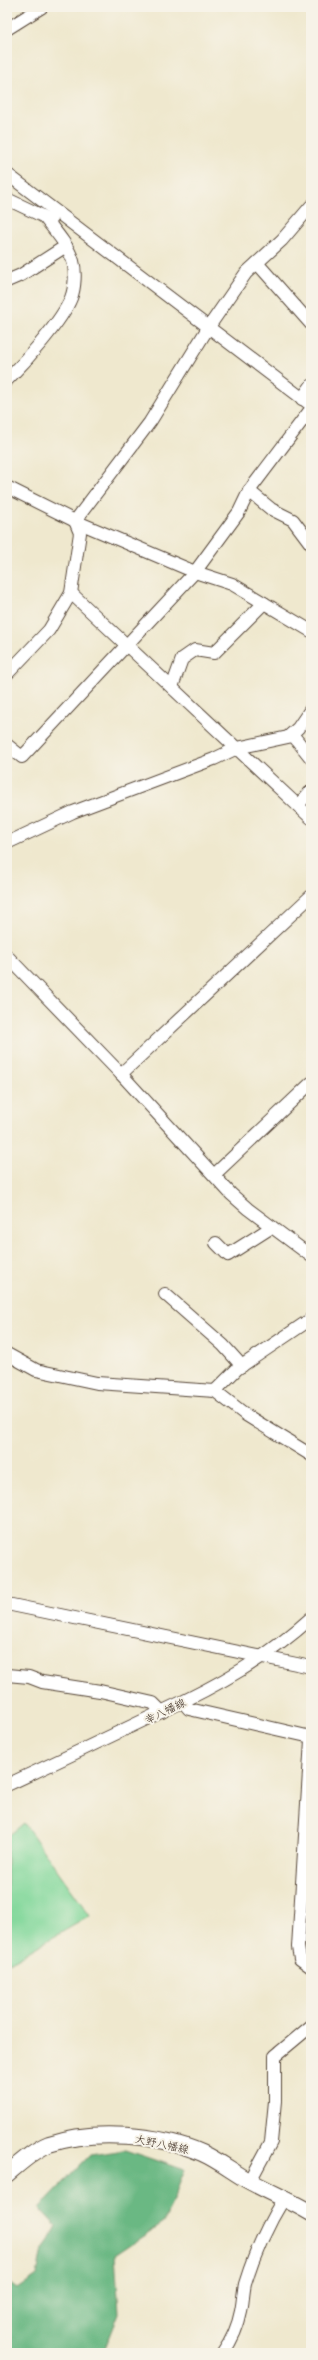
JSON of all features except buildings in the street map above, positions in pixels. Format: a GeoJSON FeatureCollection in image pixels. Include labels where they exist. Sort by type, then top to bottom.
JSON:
{"type":"FeatureCollection","features":[{"type":"Feature","properties":{"kind":"main road","name":"大野八幡線"},"geometry":{"type":"LineString","coordinates":[[7,2174],[21,2162],[48,2145],[74,2139],[115,2135],[172,2143],[202,2153],[250,2181],[310,2210]]}},
{"type":"Feature","properties":{"kind":"street"},"geometry":{"type":"LineString","coordinates":[[7,29],[42,7]]}},
{"type":"Feature","properties":{"kind":"street"},"geometry":{"type":"LineString","coordinates":[[7,174],[80,232],[306,402],[311,386]]}},
{"type":"Feature","properties":{"kind":"street"},"geometry":{"type":"LineString","coordinates":[[7,199],[44,218],[80,232]]}},
{"type":"Feature","properties":{"kind":"street"},"geometry":{"type":"LineString","coordinates":[[75,521],[150,422],[208,328],[246,273],[282,240],[311,206]]}},
{"type":"Feature","properties":{"kind":"street"},"geometry":{"type":"LineString","coordinates":[[7,380],[53,326],[71,298],[74,277],[73,262],[66,246],[44,218]]}},
{"type":"Feature","properties":{"kind":"street"},"geometry":{"type":"LineString","coordinates":[[7,281],[21,275],[66,246]]}},
{"type":"Feature","properties":{"kind":"street"},"geometry":{"type":"LineString","coordinates":[[257,263],[311,324]]}},
{"type":"Feature","properties":{"kind":"street"},"geometry":{"type":"LineString","coordinates":[[7,745],[22,757],[126,644],[195,572],[239,512],[249,491],[311,409]]}},
{"type":"Feature","properties":{"kind":"street"},"geometry":{"type":"LineString","coordinates":[[7,487],[75,521],[195,572],[232,584],[311,631]]}},
{"type":"Feature","properties":{"kind":"street"},"geometry":{"type":"LineString","coordinates":[[249,491],[271,509],[293,520],[311,544]]}},
{"type":"Feature","properties":{"kind":"street"},"geometry":{"type":"LineString","coordinates":[[7,674],[49,630],[71,593],[80,533],[75,521]]}},
{"type":"Feature","properties":{"kind":"street"},"geometry":{"type":"LineString","coordinates":[[71,593],[311,818]]}},
{"type":"Feature","properties":{"kind":"street"},"geometry":{"type":"LineString","coordinates":[[172,687],[182,659],[195,650],[214,653],[264,603]]}},
{"type":"Feature","properties":{"kind":"street"},"geometry":{"type":"LineString","coordinates":[[7,843],[73,812],[214,759],[237,748],[288,737],[311,709]]}},
{"type":"Feature","properties":{"kind":"street"},"geometry":{"type":"LineString","coordinates":[[292,734],[311,758]]}},
{"type":"Feature","properties":{"kind":"street"},"geometry":{"type":"LineString","coordinates":[[298,805],[311,791]]}},
{"type":"Feature","properties":{"kind":"street"},"geometry":{"type":"LineString","coordinates":[[121,1074],[311,896]]}},
{"type":"Feature","properties":{"kind":"street"},"geometry":{"type":"LineString","coordinates":[[7,956],[121,1074],[215,1174],[231,1194],[248,1209],[311,1256]]}},
{"type":"Feature","properties":{"kind":"street"},"geometry":{"type":"LineString","coordinates":[[215,1174],[311,1083]]}},
{"type":"Feature","properties":{"kind":"street"},"geometry":{"type":"LineString","coordinates":[[216,1243],[228,1254],[272,1227]]}},
{"type":"Feature","properties":{"kind":"street"},"geometry":{"type":"LineString","coordinates":[[165,1294],[223,1345],[242,1366]]}},
{"type":"Feature","properties":{"kind":"street"},"geometry":{"type":"LineString","coordinates":[[215,1391],[242,1366],[311,1319]]}},
{"type":"Feature","properties":{"kind":"street"},"geometry":{"type":"LineString","coordinates":[[7,1354],[36,1370],[97,1383],[215,1391],[246,1416],[311,1455]]}},
{"type":"Feature","properties":{"kind":"street"},"geometry":{"type":"LineString","coordinates":[[7,1604],[264,1656],[311,1667]]}},
{"type":"Feature","properties":{"kind":"street","name":"幸八幡線"},"geometry":{"type":"LineString","coordinates":[[7,1785],[183,1702],[264,1656],[286,1641],[311,1618]]}},
{"type":"Feature","properties":{"kind":"street"},"geometry":{"type":"LineString","coordinates":[[7,1675],[29,1677],[42,1682],[100,1691],[153,1703],[162,1712]]}},
{"type":"Feature","properties":{"kind":"street"},"geometry":{"type":"LineString","coordinates":[[183,1702],[190,1709],[311,1738],[298,1947],[300,1959],[311,1967]]}},
{"type":"Feature","properties":{"kind":"street"},"geometry":{"type":"LineString","coordinates":[[250,2181],[271,2142],[275,2101],[275,2056],[311,2026]]}},
{"type":"Feature","properties":{"kind":"street"},"geometry":{"type":"LineString","coordinates":[[223,2353],[235,2335],[241,2312],[245,2286],[251,2266],[268,2227],[284,2198]]}},
{"type":"Feature","properties":{"kind":"green space"},"geometry":{"type":"Polygon","coordinates":[[[24,1823],[90,1916],[7,1964],[7,1837],[24,1823]]]}},
{"type":"Feature","properties":{"kind":"green space"},"geometry":{"type":"Polygon","coordinates":[[[126,2150],[185,2170],[164,2222],[115,2255],[119,2313],[103,2353],[7,2353],[7,2281],[18,2289],[37,2276],[41,2254],[56,2226],[39,2208],[90,2155],[126,2150]]]}}]}
